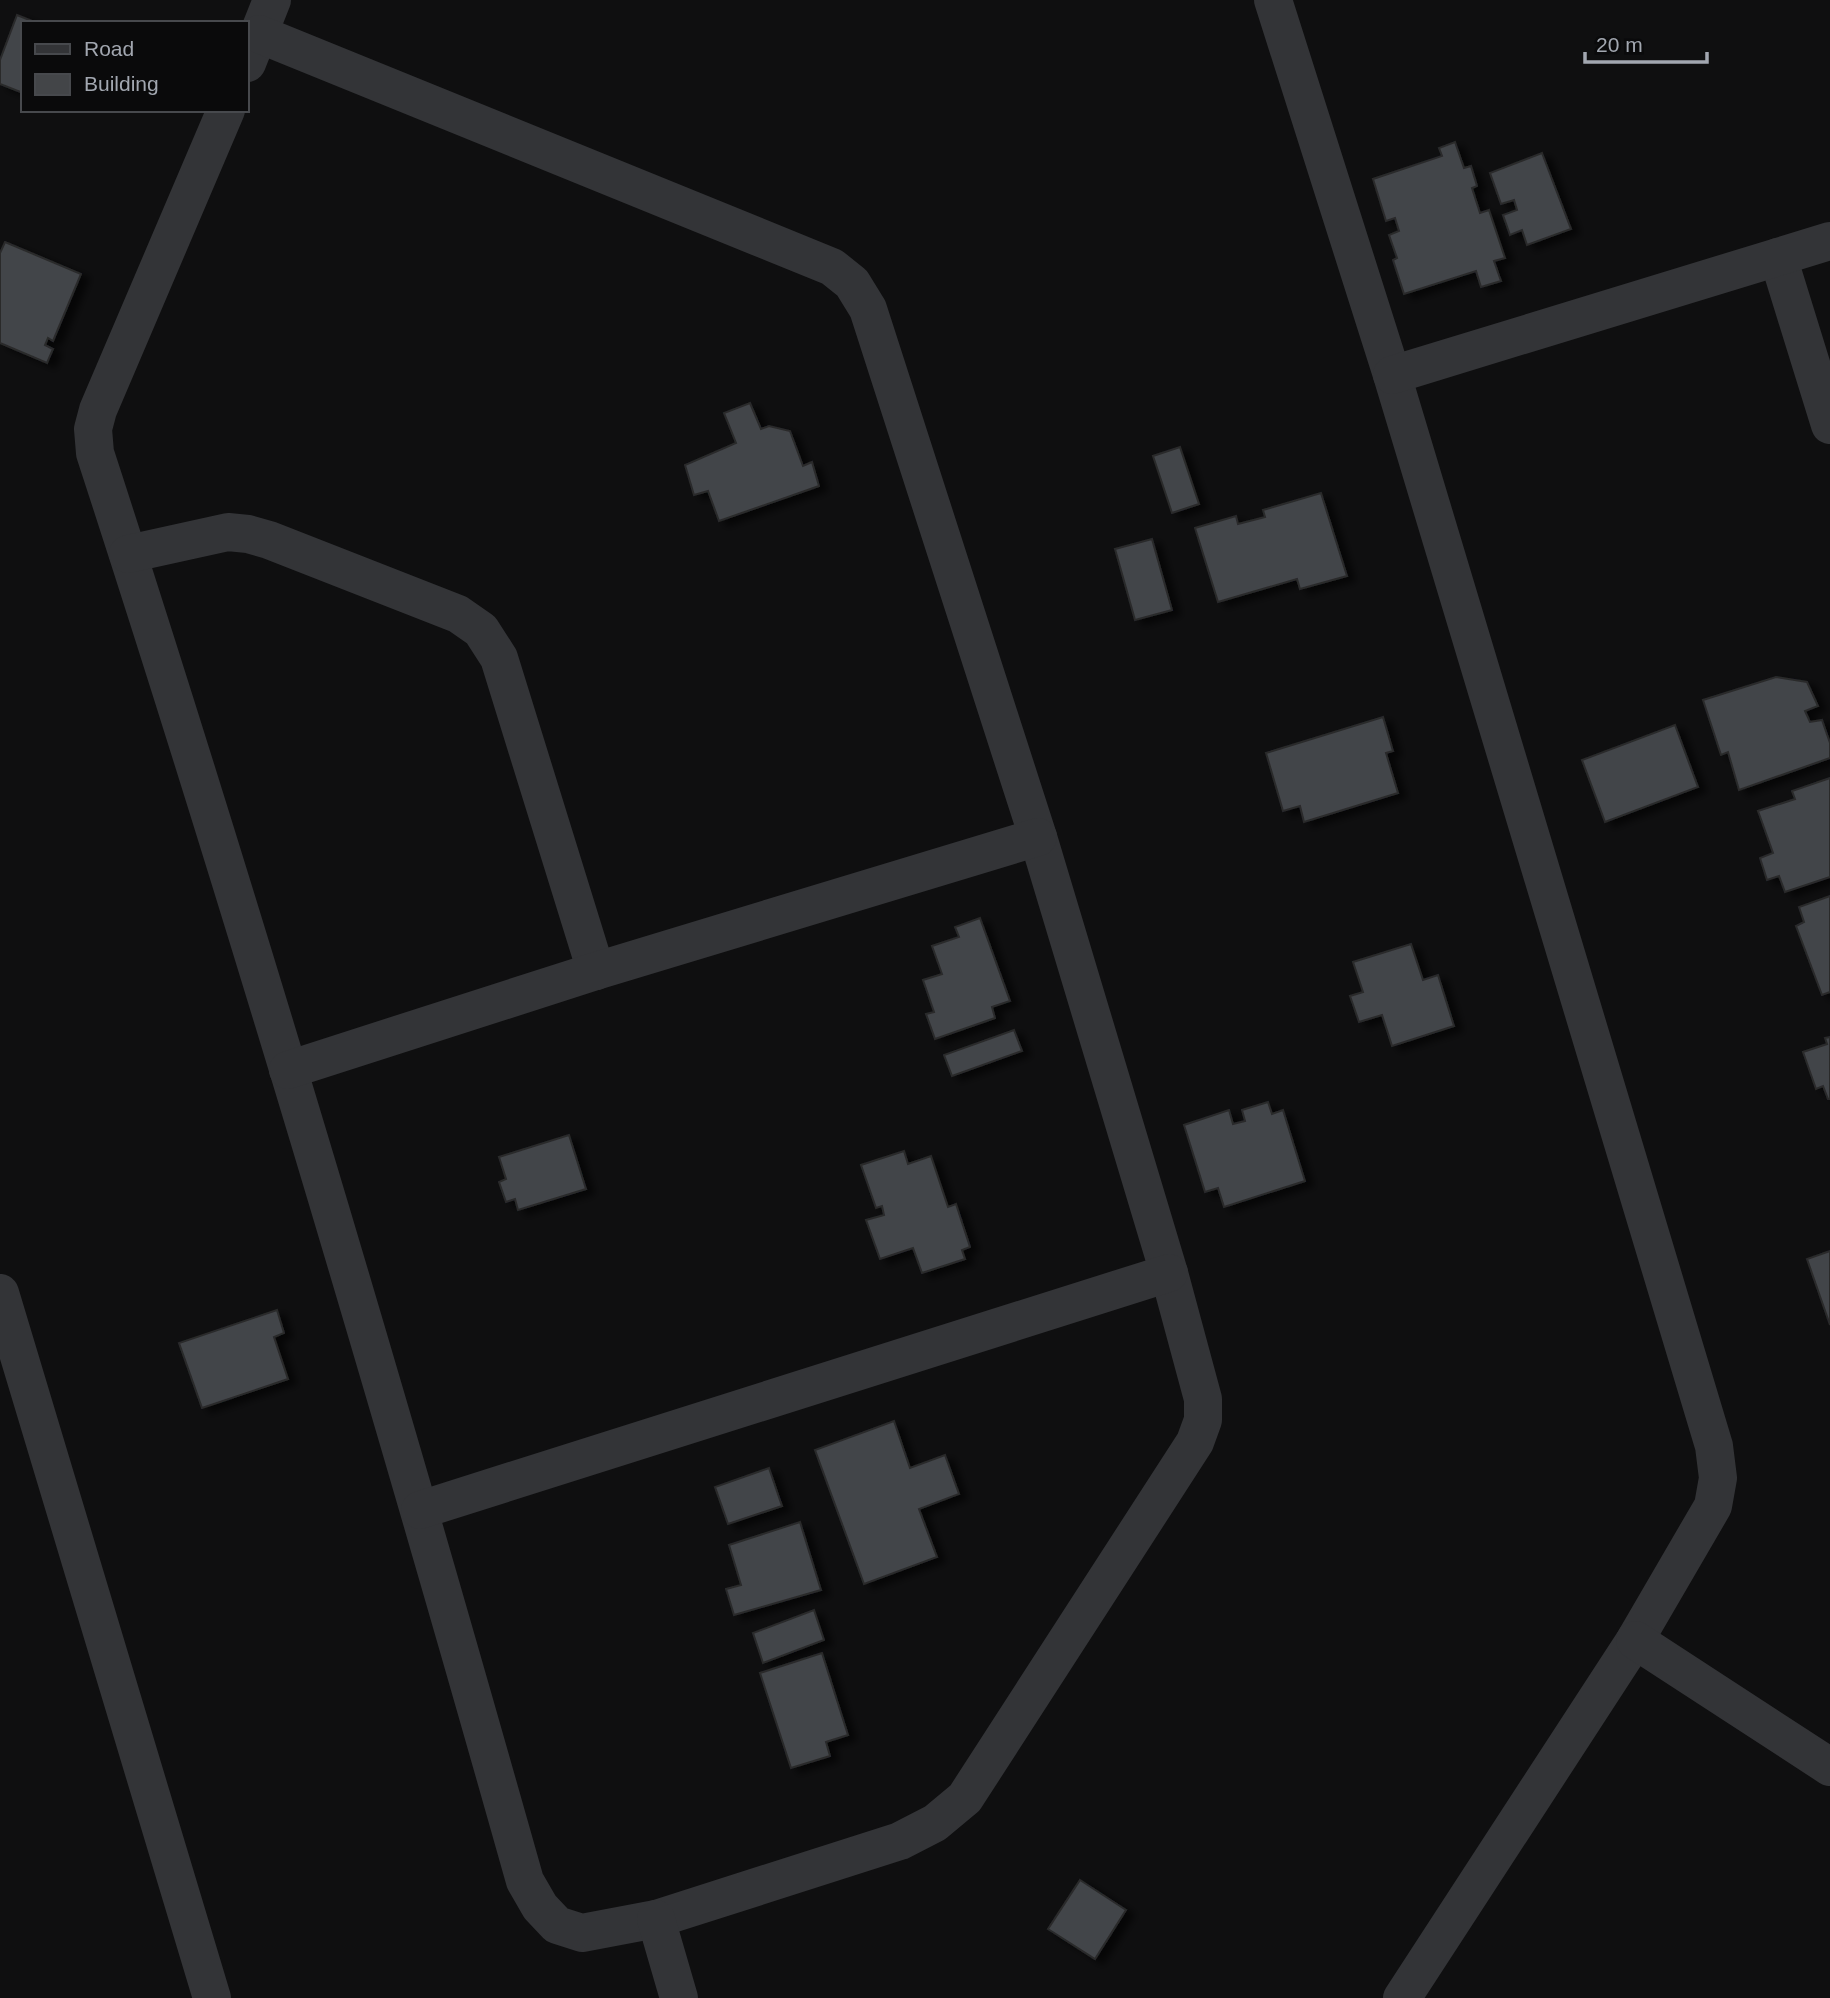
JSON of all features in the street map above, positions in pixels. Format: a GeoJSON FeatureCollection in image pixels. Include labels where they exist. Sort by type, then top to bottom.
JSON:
{"type":"FeatureCollection","features":[{"type":"Feature","properties":{"kind":"street"},"geometry":{"type":"LineString","coordinates":[[1273,0],[1392,374],[1714,1446],[1718,1478],[1713,1506],[1635,1640],[1402,1998]]}},
{"type":"Feature","properties":{"kind":"street"},"geometry":{"type":"LineString","coordinates":[[225,112],[98,410],[93,429],[95,453],[288,1070],[420,1510],[525,1881],[540,1907],[557,1926],[582,1933],[656,1919],[900,1841],[935,1824],[965,1798],[1195,1442],[1203,1420],[1203,1399],[1169,1273],[1038,837],[868,309],[852,283],[832,267],[259,32]]}},
{"type":"Feature","properties":{"kind":"street"},"geometry":{"type":"LineString","coordinates":[[1392,374],[1830,242]]}},
{"type":"Feature","properties":{"kind":"street"},"geometry":{"type":"LineString","coordinates":[[1778,257],[1830,425]]}},
{"type":"Feature","properties":{"kind":"street"},"geometry":{"type":"LineString","coordinates":[[128,554],[228,532],[248,534],[458,614],[481,630],[499,657],[596,971]]}},
{"type":"Feature","properties":{"kind":"street"},"geometry":{"type":"LineString","coordinates":[[288,1070],[596,971],[1038,837]]}},
{"type":"Feature","properties":{"kind":"street"},"geometry":{"type":"LineString","coordinates":[[420,1510],[1169,1273]]}},
{"type":"Feature","properties":{"kind":"street"},"geometry":{"type":"LineString","coordinates":[[0,1293],[212,1998]]}},
{"type":"Feature","properties":{"kind":"street"},"geometry":{"type":"LineString","coordinates":[[1635,1640],[1830,1766]]}},
{"type":"Feature","properties":{"kind":"street"},"geometry":{"type":"LineString","coordinates":[[656,1919],[679,1998]]}},
{"type":"Feature","properties":{"kind":"building"},"geometry":{"type":"Polygon","coordinates":[[[17,15],[32,21],[21,21],[21,92],[0,84],[0,60],[17,15]]]}},
{"type":"Feature","properties":{"kind":"building"},"geometry":{"type":"Polygon","coordinates":[[[1455,142],[1464,168],[1471,166],[1477,186],[1472,188],[1480,213],[1489,210],[1505,258],[1494,261],[1501,281],[1481,287],[1476,271],[1404,294],[1393,260],[1397,258],[1389,235],[1399,231],[1395,218],[1386,221],[1373,179],[1442,156],[1439,148],[1455,142]]]}},
{"type":"Feature","properties":{"kind":"building"},"geometry":{"type":"Polygon","coordinates":[[[1542,153],[1571,229],[1527,245],[1522,230],[1510,235],[1503,215],[1517,210],[1514,200],[1501,204],[1490,173],[1542,153]]]}},
{"type":"Feature","properties":{"kind":"building"},"geometry":{"type":"Polygon","coordinates":[[[5,242],[81,274],[53,341],[48,338],[45,345],[53,349],[47,363],[0,343],[0,253],[5,242]]]}},
{"type":"Feature","properties":{"kind":"building"},"geometry":{"type":"Polygon","coordinates":[[[750,403],[761,429],[769,426],[790,431],[803,466],[812,462],[819,486],[719,521],[708,491],[694,495],[685,465],[736,443],[724,413],[750,403]]]}},
{"type":"Feature","properties":{"kind":"building"},"geometry":{"type":"Polygon","coordinates":[[[1180,447],[1199,504],[1172,513],[1153,456],[1180,447]]]}},
{"type":"Feature","properties":{"kind":"building"},"geometry":{"type":"Polygon","coordinates":[[[1321,493],[1347,576],[1300,589],[1297,579],[1218,602],[1195,528],[1236,516],[1238,524],[1265,517],[1263,510],[1321,493]]]}},
{"type":"Feature","properties":{"kind":"building"},"geometry":{"type":"Polygon","coordinates":[[[1152,539],[1172,610],[1135,620],[1115,549],[1152,539]]]}},
{"type":"Feature","properties":{"kind":"building"},"geometry":{"type":"Polygon","coordinates":[[[1776,677],[1807,682],[1818,706],[1805,711],[1810,722],[1822,720],[1830,743],[1830,758],[1739,790],[1728,752],[1721,755],[1703,700],[1776,677]]]}},
{"type":"Feature","properties":{"kind":"building"},"geometry":{"type":"Polygon","coordinates":[[[1383,717],[1393,751],[1386,753],[1398,793],[1304,822],[1300,806],[1283,811],[1266,753],[1383,717]]]}},
{"type":"Feature","properties":{"kind":"building"},"geometry":{"type":"Polygon","coordinates":[[[1675,725],[1698,787],[1605,822],[1582,760],[1675,725]]]}},
{"type":"Feature","properties":{"kind":"building"},"geometry":{"type":"Polygon","coordinates":[[[1830,778],[1830,877],[1785,892],[1779,876],[1767,880],[1760,858],[1773,853],[1758,811],[1795,799],[1792,791],[1830,778]]]}},
{"type":"Feature","properties":{"kind":"building"},"geometry":{"type":"Polygon","coordinates":[[[1830,896],[1830,992],[1822,995],[1796,926],[1804,922],[1799,907],[1830,896]]]}},
{"type":"Feature","properties":{"kind":"building"},"geometry":{"type":"Polygon","coordinates":[[[980,918],[1010,1001],[992,1007],[995,1018],[935,1039],[926,1014],[934,1012],[923,980],[942,974],[932,946],[959,937],[955,927],[980,918]]]}},
{"type":"Feature","properties":{"kind":"building"},"geometry":{"type":"Polygon","coordinates":[[[1411,944],[1423,980],[1438,975],[1454,1026],[1392,1046],[1382,1015],[1359,1022],[1350,996],[1363,992],[1353,962],[1411,944]]]}},
{"type":"Feature","properties":{"kind":"building"},"geometry":{"type":"Polygon","coordinates":[[[1014,1030],[1022,1051],[952,1076],[944,1055],[1014,1030]]]}},
{"type":"Feature","properties":{"kind":"building"},"geometry":{"type":"Polygon","coordinates":[[[1830,1037],[1828,1099],[1823,1086],[1816,1089],[1803,1052],[1827,1044],[1825,1038],[1830,1037]]]}},
{"type":"Feature","properties":{"kind":"building"},"geometry":{"type":"Polygon","coordinates":[[[1268,1102],[1272,1114],[1283,1110],[1305,1181],[1224,1207],[1218,1188],[1205,1192],[1184,1125],[1229,1110],[1233,1124],[1245,1121],[1242,1110],[1268,1102]]]}},
{"type":"Feature","properties":{"kind":"building"},"geometry":{"type":"Polygon","coordinates":[[[569,1135],[586,1189],[518,1210],[515,1199],[506,1202],[499,1182],[506,1179],[499,1157],[569,1135]]]}},
{"type":"Feature","properties":{"kind":"building"},"geometry":{"type":"Polygon","coordinates":[[[904,1151],[908,1164],[931,1156],[948,1207],[956,1204],[970,1247],[962,1250],[965,1259],[922,1273],[913,1248],[880,1259],[866,1220],[884,1215],[882,1206],[876,1208],[861,1165],[904,1151]]]}},
{"type":"Feature","properties":{"kind":"building"},"geometry":{"type":"Polygon","coordinates":[[[1830,1251],[1830,1325],[1807,1259],[1830,1251]]]}},
{"type":"Feature","properties":{"kind":"building"},"geometry":{"type":"Polygon","coordinates":[[[277,1310],[284,1333],[274,1337],[288,1379],[202,1408],[179,1343],[277,1310]]]}},
{"type":"Feature","properties":{"kind":"building"},"geometry":{"type":"Polygon","coordinates":[[[894,1421],[910,1468],[945,1455],[959,1494],[919,1509],[937,1557],[864,1584],[815,1450],[894,1421]]]}},
{"type":"Feature","properties":{"kind":"building"},"geometry":{"type":"Polygon","coordinates":[[[769,1468],[782,1506],[728,1524],[715,1487],[769,1468]]]}},
{"type":"Feature","properties":{"kind":"building"},"geometry":{"type":"Polygon","coordinates":[[[800,1522],[821,1590],[734,1615],[726,1589],[741,1585],[729,1545],[800,1522]]]}},
{"type":"Feature","properties":{"kind":"building"},"geometry":{"type":"Polygon","coordinates":[[[814,1610],[824,1640],[763,1663],[753,1633],[814,1610]]]}},
{"type":"Feature","properties":{"kind":"building"},"geometry":{"type":"Polygon","coordinates":[[[822,1653],[848,1735],[826,1742],[830,1756],[791,1768],[760,1673],[822,1653]]]}},
{"type":"Feature","properties":{"kind":"building"},"geometry":{"type":"Polygon","coordinates":[[[1080,1880],[1126,1910],[1095,1959],[1048,1929],[1080,1880]]]}}]}
